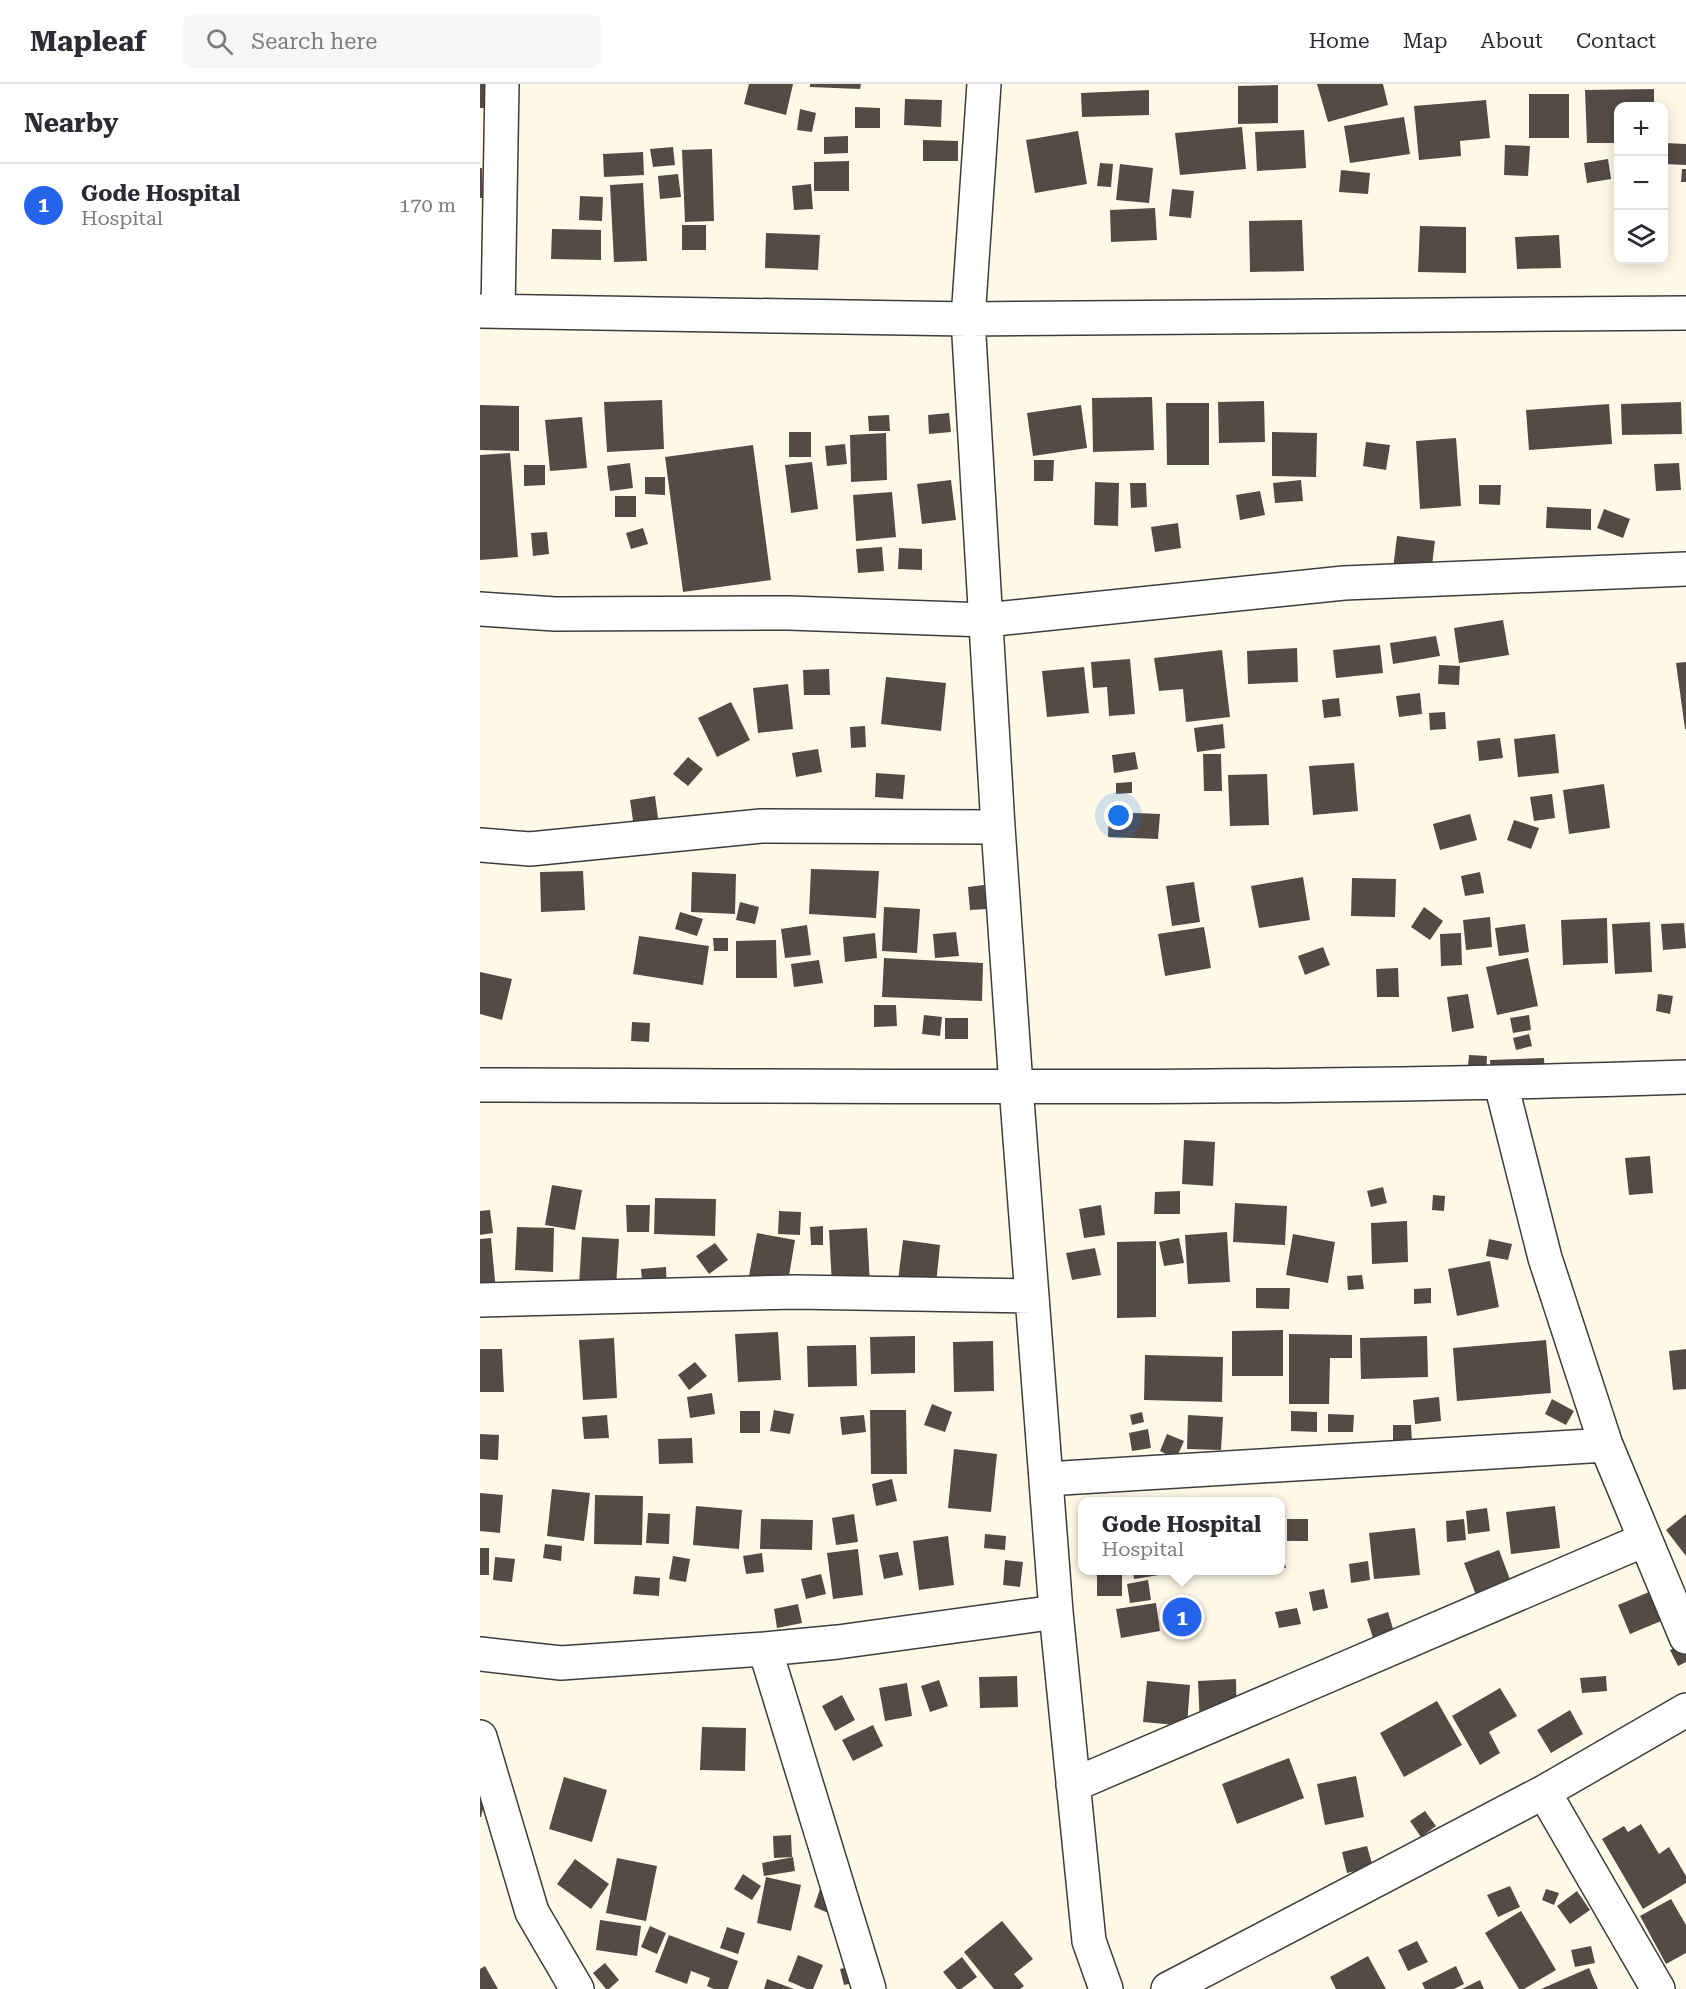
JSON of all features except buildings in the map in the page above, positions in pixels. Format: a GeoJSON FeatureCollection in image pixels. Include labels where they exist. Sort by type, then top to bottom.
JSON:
{"type":"FeatureCollection","features":[{"type":"Feature","properties":{"kind":"street"},"geometry":{"type":"LineString","coordinates":[[502,84],[489,311],[968,319],[1686,313]]}},
{"type":"Feature","properties":{"kind":"street"},"geometry":{"type":"LineString","coordinates":[[984,84],[968,319],[998,827],[1056,1612],[1089,1941],[1106,1989]]}},
{"type":"Feature","properties":{"kind":"street"},"geometry":{"type":"LineString","coordinates":[[480,609],[555,614],[789,613],[986,620],[1344,583],[1686,569]]}},
{"type":"Feature","properties":{"kind":"street"},"geometry":{"type":"LineString","coordinates":[[480,845],[530,849],[761,826],[998,827]]}},
{"type":"Feature","properties":{"kind":"street"},"geometry":{"type":"LineString","coordinates":[[480,1084],[1016,1086],[1501,1084],[1686,1077]]}},
{"type":"Feature","properties":{"kind":"street"},"geometry":{"type":"LineString","coordinates":[[1501,1084],[1545,1258],[1606,1445],[1686,1637]]}},
{"type":"Feature","properties":{"kind":"street"},"geometry":{"type":"LineString","coordinates":[[480,1300],[795,1292],[1032,1296]]}},
{"type":"Feature","properties":{"kind":"street"},"geometry":{"type":"LineString","coordinates":[[1046,1479],[1606,1445]]}},
{"type":"Feature","properties":{"kind":"street"},"geometry":{"type":"LineString","coordinates":[[1073,1785],[1644,1540]]}},
{"type":"Feature","properties":{"kind":"street"},"geometry":{"type":"LineString","coordinates":[[480,1654],[561,1664],[838,1642],[1056,1612]]}},
{"type":"Feature","properties":{"kind":"street"},"geometry":{"type":"LineString","coordinates":[[765,1649],[869,1989]]}},
{"type":"Feature","properties":{"kind":"street"},"geometry":{"type":"LineString","coordinates":[[1168,1989],[1684,1718]]}},
{"type":"Feature","properties":{"kind":"street"},"geometry":{"type":"LineString","coordinates":[[480,1737],[532,1912],[577,1989]]}},
{"type":"Feature","properties":{"kind":"street"},"geometry":{"type":"LineString","coordinates":[[1544,1792],[1658,1989]]}},
{"type":"Feature","properties":{"kind":"place","name":"Gode Hospital"},"geometry":{"type":"Point","coordinates":[1182,1617]}}]}
